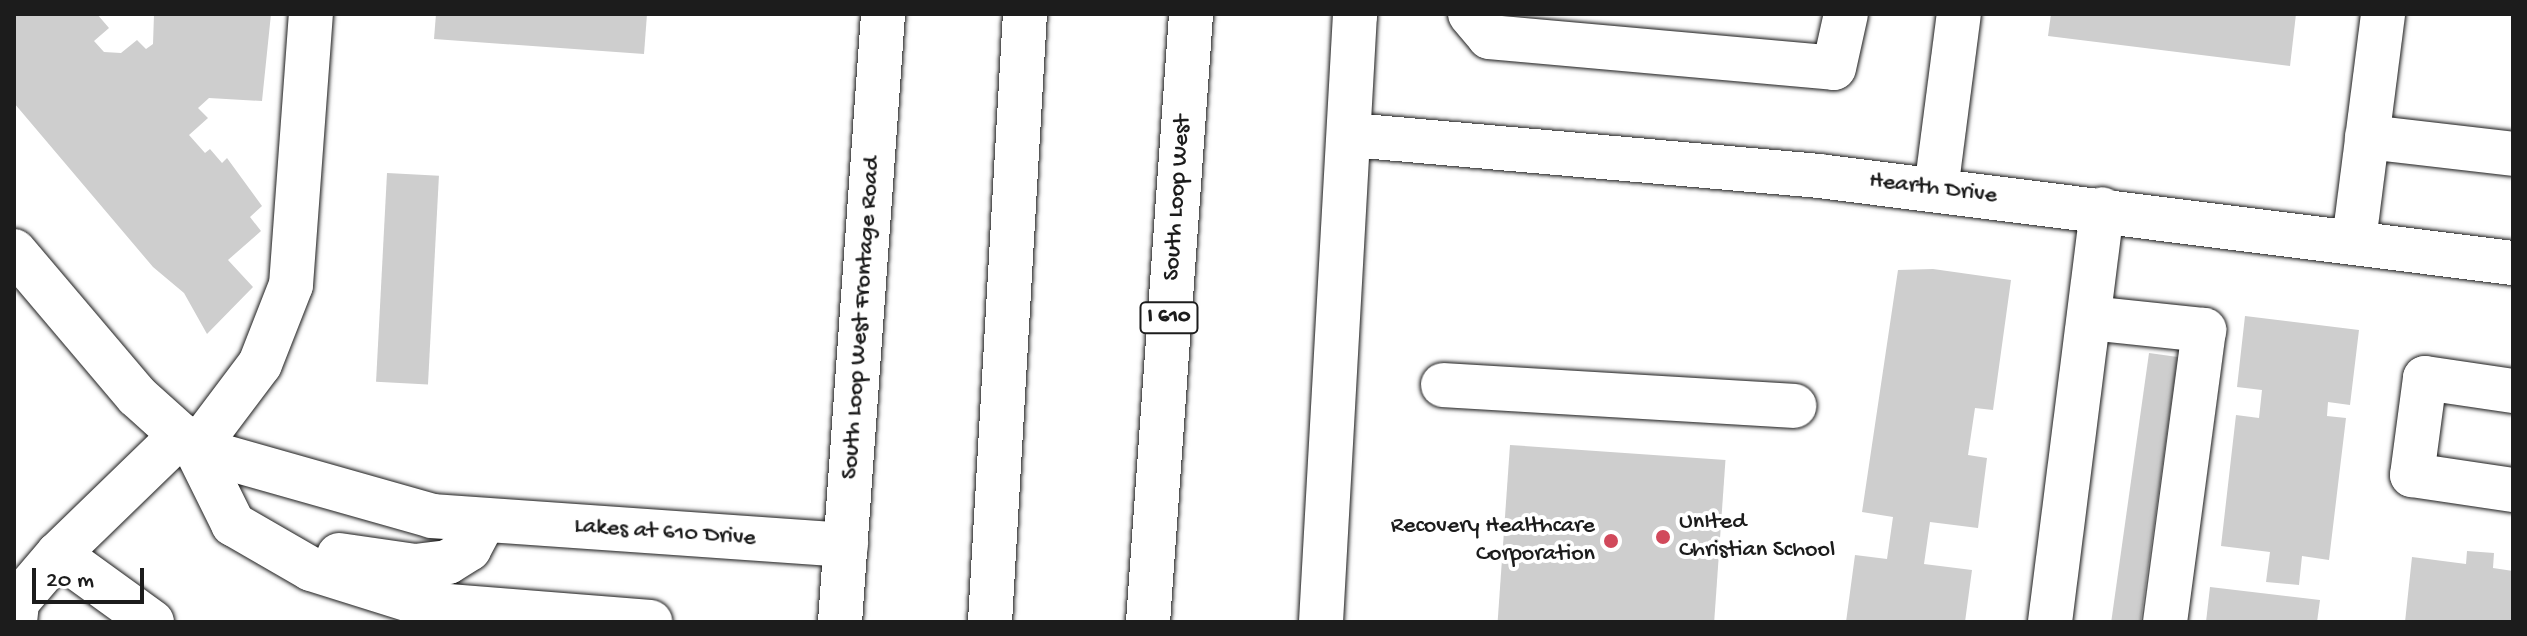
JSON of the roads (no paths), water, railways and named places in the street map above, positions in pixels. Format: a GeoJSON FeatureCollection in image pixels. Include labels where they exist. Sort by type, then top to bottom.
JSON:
{"type":"FeatureCollection","features":[{"type":"Feature","properties":{"kind":"main road"},"geometry":{"type":"LineString","coordinates":[[15,622],[17,602],[58,554],[188,442],[260,364],[291,285],[311,14]]}},
{"type":"Feature","properties":{"kind":"main road","name":"South Loop West Frontage Road"},"geometry":{"type":"LineString","coordinates":[[840,622],[883,14]]}},
{"type":"Feature","properties":{"kind":"main road"},"geometry":{"type":"LineString","coordinates":[[990,622],[1025,14]]}},
{"type":"Feature","properties":{"kind":"main road","name":"South Loop West"},"geometry":{"type":"LineString","coordinates":[[1148,622],[1191,14]]}},
{"type":"Feature","properties":{"kind":"main road"},"geometry":{"type":"LineString","coordinates":[[1470,14],[1489,37],[1834,68],[1846,14]]}},
{"type":"Feature","properties":{"kind":"main road"},"geometry":{"type":"LineString","coordinates":[[1936,190],[1959,14]]}},
{"type":"Feature","properties":{"kind":"main road"},"geometry":{"type":"LineString","coordinates":[[2354,241],[2383,14]]}},
{"type":"Feature","properties":{"kind":"main road"},"geometry":{"type":"LineString","coordinates":[[1321,622],[1351,135],[1355,15]]}},
{"type":"Feature","properties":{"kind":"main road","name":"Hearth Drive"},"geometry":{"type":"LineString","coordinates":[[1351,135],[1936,190],[2513,263]]}},
{"type":"Feature","properties":{"kind":"main road"},"geometry":{"type":"LineString","coordinates":[[2367,137],[2513,154]]}},
{"type":"Feature","properties":{"kind":"main road"},"geometry":{"type":"LineString","coordinates":[[2050,622],[2102,209]]}},
{"type":"Feature","properties":{"kind":"main road","name":"Lakes at 610 Drive"},"geometry":{"type":"LineString","coordinates":[[14,251],[137,396],[188,442],[233,524]]}},
{"type":"Feature","properties":{"kind":"main road"},"geometry":{"type":"LineString","coordinates":[[2087,332],[2142,323],[2204,330],[2165,622]]}},
{"type":"Feature","properties":{"kind":"main road"},"geometry":{"type":"LineString","coordinates":[[2513,391],[2425,378],[2412,475],[2513,490]]}},
{"type":"Feature","properties":{"kind":"main road"},"geometry":{"type":"LineString","coordinates":[[1443,385],[1794,406]]}},
{"type":"Feature","properties":{"kind":"main road","name":"Lakes at 610 Drive"},"geometry":{"type":"LineString","coordinates":[[188,442],[418,512],[484,521],[846,545]]}},
{"type":"Feature","properties":{"kind":"main road"},"geometry":{"type":"LineString","coordinates":[[233,524],[322,552],[415,566],[448,562],[469,549],[484,521]]}},
{"type":"Feature","properties":{"kind":"main road"},"geometry":{"type":"LineString","coordinates":[[233,524],[311,569],[444,614],[650,622]]}},
{"type":"Feature","properties":{"kind":"main road"},"geometry":{"type":"LineString","coordinates":[[58,554],[152,622]]}},
{"type":"Feature","properties":{"kind":"place","name":"UnIted Christian School"},"geometry":{"type":"Point","coordinates":[1663,537]}},
{"type":"Feature","properties":{"kind":"place","name":"Recovery Healthcare Corporation"},"geometry":{"type":"Point","coordinates":[1611,541]}}]}
